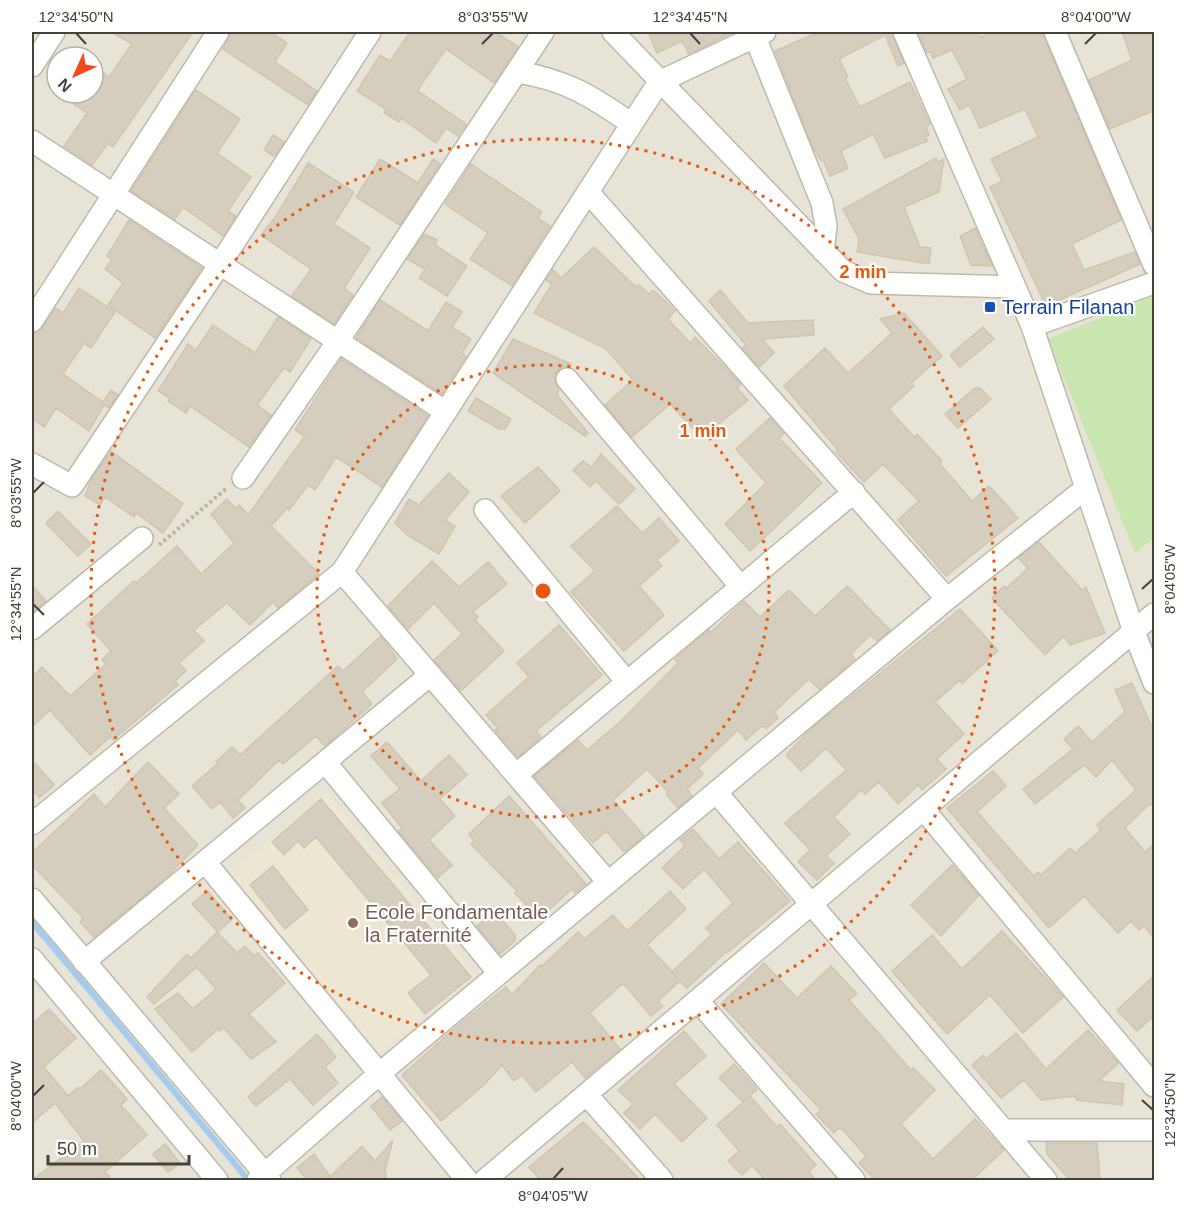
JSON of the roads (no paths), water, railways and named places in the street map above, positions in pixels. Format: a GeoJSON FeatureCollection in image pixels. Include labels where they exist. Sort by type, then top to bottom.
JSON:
{"type":"FeatureCollection","features":[{"type":"Feature","properties":{"kind":"street"},"geometry":{"type":"LineString","coordinates":[[32,66],[54,32]]}},
{"type":"Feature","properties":{"kind":"street"},"geometry":{"type":"LineString","coordinates":[[32,321],[112,193],[218,32]]}},
{"type":"Feature","properties":{"kind":"street"},"geometry":{"type":"LineString","coordinates":[[32,464],[72,486],[220,264],[370,32]]}},
{"type":"Feature","properties":{"kind":"street"},"geometry":{"type":"LineString","coordinates":[[243,478],[338,341],[543,32]]}},
{"type":"Feature","properties":{"kind":"street"},"geometry":{"type":"LineString","coordinates":[[613,32],[843,271],[871,283],[1015,287]]}},
{"type":"Feature","properties":{"kind":"street"},"geometry":{"type":"LineString","coordinates":[[904,32],[1032,326],[1134,632],[1155,683]]}},
{"type":"Feature","properties":{"kind":"street"},"geometry":{"type":"LineString","coordinates":[[1055,32],[1155,265]]}},
{"type":"Feature","properties":{"kind":"street"},"geometry":{"type":"LineString","coordinates":[[32,824],[342,572],[659,82],[758,33],[822,203],[825,226],[823,251]]}},
{"type":"Feature","properties":{"kind":"street"},"geometry":{"type":"LineString","coordinates":[[517,72],[549,77],[582,91],[632,124]]}},
{"type":"Feature","properties":{"kind":"street"},"geometry":{"type":"LineString","coordinates":[[32,141],[446,412]]}},
{"type":"Feature","properties":{"kind":"street"},"geometry":{"type":"LineString","coordinates":[[588,192],[947,599]]}},
{"type":"Feature","properties":{"kind":"street"},"geometry":{"type":"LineString","coordinates":[[1032,326],[1155,283]]}},
{"type":"Feature","properties":{"kind":"street"},"geometry":{"type":"LineString","coordinates":[[567,379],[741,587]]}},
{"type":"Feature","properties":{"kind":"street"},"geometry":{"type":"LineString","coordinates":[[32,899],[264,1179],[379,1074],[947,599],[1086,488]]}},
{"type":"Feature","properties":{"kind":"street"},"geometry":{"type":"LineString","coordinates":[[516,775],[854,492]]}},
{"type":"Feature","properties":{"kind":"street"},"geometry":{"type":"LineString","coordinates":[[485,510],[627,682]]}},
{"type":"Feature","properties":{"kind":"street"},"geometry":{"type":"LineString","coordinates":[[32,629],[142,538]]}},
{"type":"Feature","properties":{"kind":"street"},"geometry":{"type":"LineString","coordinates":[[342,572],[608,882]]}},
{"type":"Feature","properties":{"kind":"street"},"geometry":{"type":"LineString","coordinates":[[485,1180],[1155,614]]}},
{"type":"Feature","properties":{"kind":"street"},"geometry":{"type":"LineString","coordinates":[[84,962],[430,675]]}},
{"type":"Feature","properties":{"kind":"street"},"geometry":{"type":"LineString","coordinates":[[325,762],[499,974]]}},
{"type":"Feature","properties":{"kind":"street"},"geometry":{"type":"LineString","coordinates":[[716,792],[1046,1180]]}},
{"type":"Feature","properties":{"kind":"street"},"geometry":{"type":"LineString","coordinates":[[924,810],[1155,1086]]}},
{"type":"Feature","properties":{"kind":"street"},"geometry":{"type":"LineString","coordinates":[[205,862],[466,1180]]}},
{"type":"Feature","properties":{"kind":"street"},"geometry":{"type":"LineString","coordinates":[[32,959],[217,1180]]}},
{"type":"Feature","properties":{"kind":"street"},"geometry":{"type":"LineString","coordinates":[[698,1001],[854,1180]]}},
{"type":"Feature","properties":{"kind":"street"},"geometry":{"type":"LineString","coordinates":[[587,1095],[662,1180]]}},
{"type":"Feature","properties":{"kind":"street"},"geometry":{"type":"LineString","coordinates":[[1005,1130],[1155,1130]]}},
{"type":"Feature","properties":{"kind":"waterway"},"geometry":{"type":"LineString","coordinates":[[32,922],[245,1176]]}},
{"type":"Feature","properties":{"kind":"place","name":"Terrain Filanan"},"geometry":{"type":"Point","coordinates":[990,307]}},
{"type":"Feature","properties":{"kind":"place","name":"Ecole Fondamentale la Fraternité"},"geometry":{"type":"Point","coordinates":[353,923]}}]}
